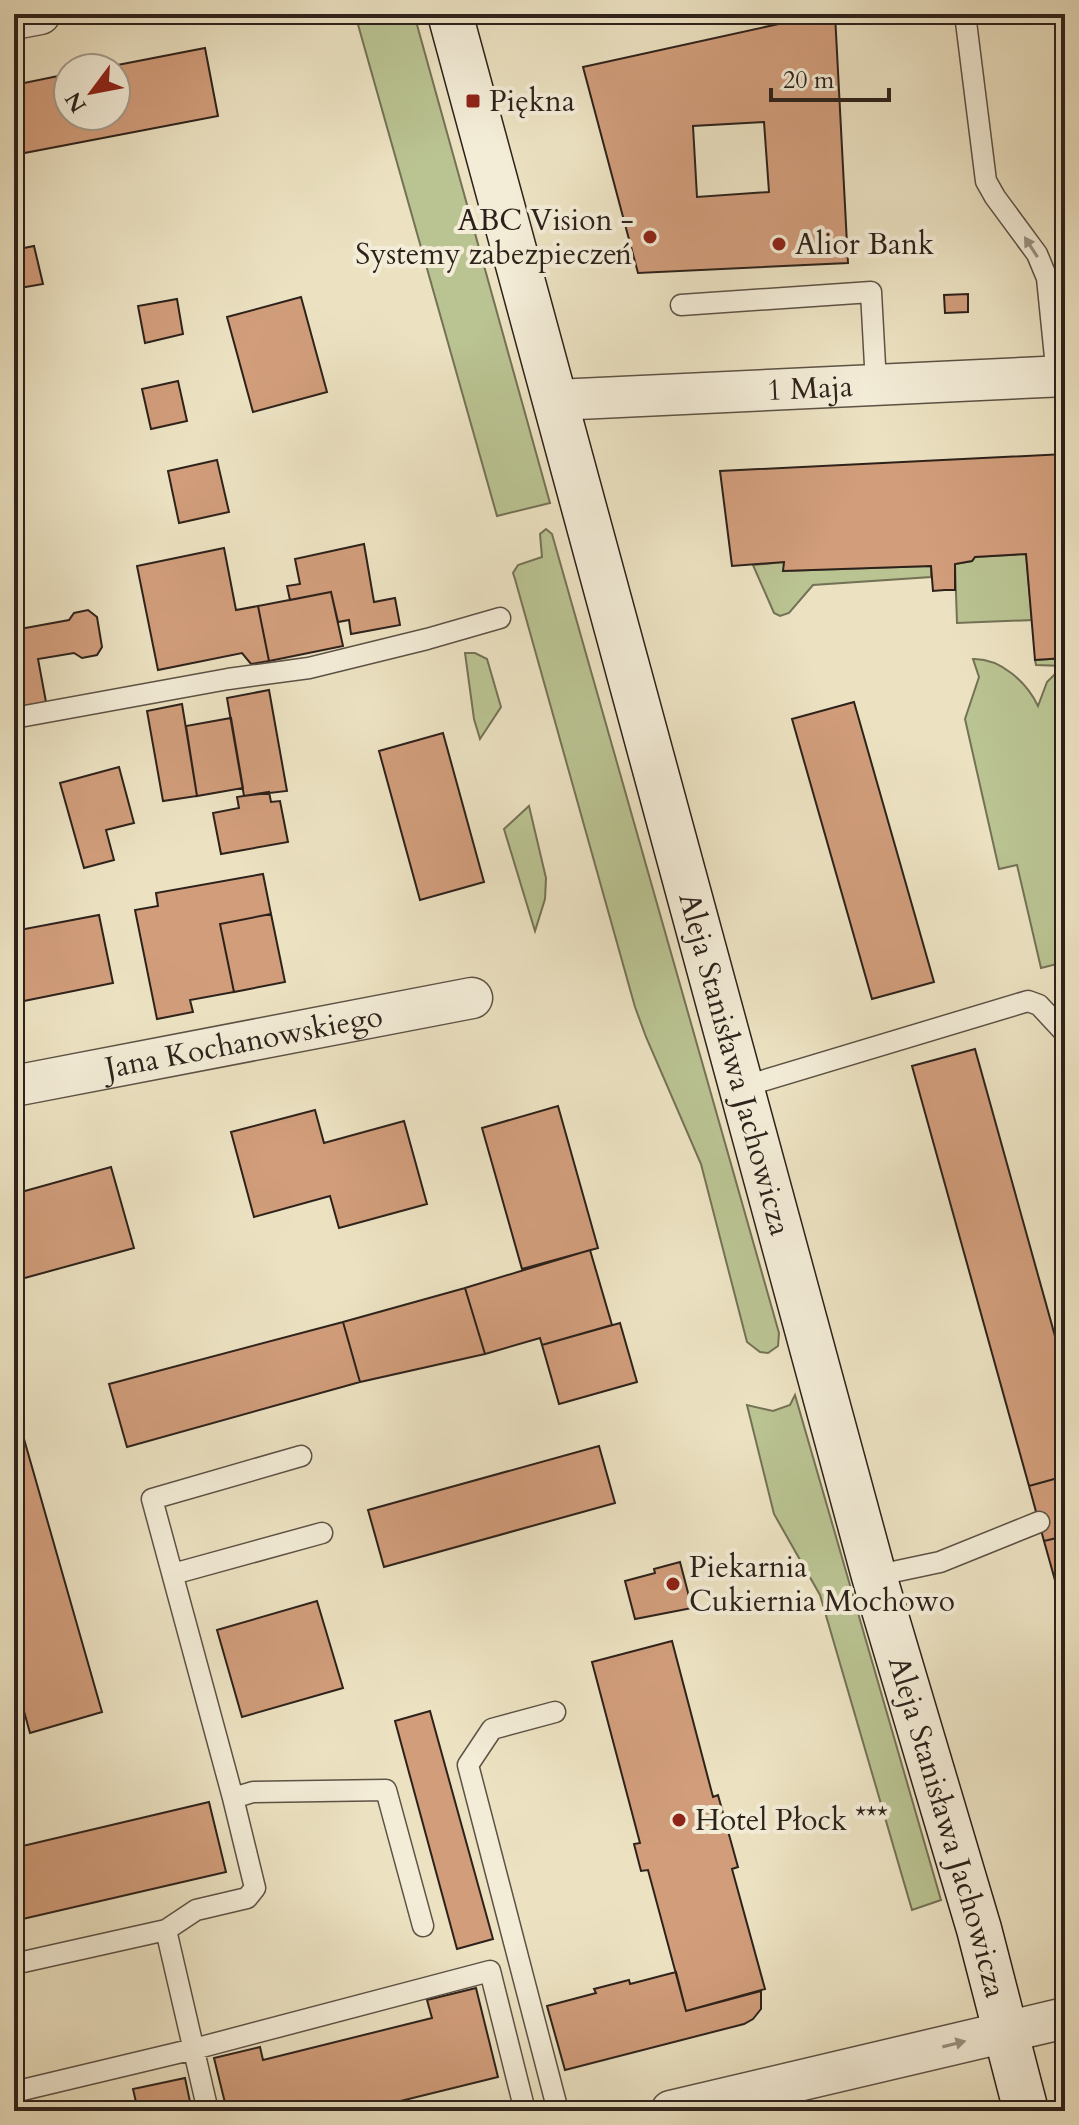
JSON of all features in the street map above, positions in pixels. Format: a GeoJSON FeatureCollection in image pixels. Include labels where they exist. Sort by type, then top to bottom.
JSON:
{"type":"FeatureCollection","features":[{"type":"Feature","properties":{"kind":"main road","name":"Aleja Stanisława Jachowicza"},"geometry":{"type":"LineString","coordinates":[[450,14],[874,1576],[1007,2031],[1026,2111]]}},
{"type":"Feature","properties":{"kind":"street"},"geometry":{"type":"LineString","coordinates":[[14,19],[40,14]]}},
{"type":"Feature","properties":{"kind":"street","name":"1 Maja"},"geometry":{"type":"LineString","coordinates":[[556,400],[1061,376]]}},
{"type":"Feature","properties":{"kind":"street","name":"Jana Kochanowskiego"},"geometry":{"type":"LineString","coordinates":[[14,1086],[472,998]]}},
{"type":"Feature","properties":{"kind":"street"},"geometry":{"type":"LineString","coordinates":[[671,2111],[1065,2018]]}},
{"type":"Feature","properties":{"kind":"lane"},"geometry":{"type":"LineString","coordinates":[[965,14],[986,181],[1037,254],[1047,278],[1061,376]]}},
{"type":"Feature","properties":{"kind":"lane"},"geometry":{"type":"LineString","coordinates":[[681,305],[871,292],[876,384]]}},
{"type":"Feature","properties":{"kind":"lane"},"geometry":{"type":"LineString","coordinates":[[14,718],[228,679],[309,668],[500,618]]}},
{"type":"Feature","properties":{"kind":"lane"},"geometry":{"type":"LineString","coordinates":[[742,1087],[1028,1001],[1039,1005],[1065,1033]]}},
{"type":"Feature","properties":{"kind":"lane"},"geometry":{"type":"LineString","coordinates":[[14,1964],[166,1930],[196,1910],[247,1898],[255,1888],[152,1499],[301,1456]]}},
{"type":"Feature","properties":{"kind":"lane"},"geometry":{"type":"LineString","coordinates":[[874,1576],[940,1562],[1039,1522]]}},
{"type":"Feature","properties":{"kind":"lane"},"geometry":{"type":"LineString","coordinates":[[173,1574],[322,1533]]}},
{"type":"Feature","properties":{"kind":"lane"},"geometry":{"type":"LineString","coordinates":[[555,1712],[492,1729],[468,1765],[558,2111]]}},
{"type":"Feature","properties":{"kind":"lane"},"geometry":{"type":"LineString","coordinates":[[233,1798],[253,1792],[386,1790],[423,1926]]}},
{"type":"Feature","properties":{"kind":"lane"},"geometry":{"type":"LineString","coordinates":[[166,1930],[208,2111]]}},
{"type":"Feature","properties":{"kind":"lane"},"geometry":{"type":"LineString","coordinates":[[14,2092],[194,2049],[490,1971],[525,2111]]}},
{"type":"Feature","properties":{"kind":"green space"},"geometry":{"type":"Polygon","coordinates":[[[355,14],[414,14],[550,503],[497,516],[355,14]]]}},
{"type":"Feature","properties":{"kind":"green space"},"geometry":{"type":"Polygon","coordinates":[[[546,529],[552,534],[779,1333],[778,1346],[768,1353],[760,1352],[747,1342],[701,1164],[635,1007],[513,573],[518,565],[542,557],[540,534],[546,529]]]}},
{"type":"Feature","properties":{"kind":"green space"},"geometry":{"type":"Polygon","coordinates":[[[1026,554],[1032,620],[957,623],[955,564],[972,561],[975,557],[1026,554]]]}},
{"type":"Feature","properties":{"kind":"green space"},"geometry":{"type":"Polygon","coordinates":[[[784,562],[784,571],[931,566],[931,577],[813,585],[789,613],[780,616],[774,613],[753,565],[784,562]]]}},
{"type":"Feature","properties":{"kind":"green space"},"geometry":{"type":"Polygon","coordinates":[[[465,653],[475,653],[487,659],[501,707],[480,739],[474,719],[465,653]]]}},
{"type":"Feature","properties":{"kind":"green space"},"geometry":{"type":"Polygon","coordinates":[[[1065,658],[1065,962],[1041,968],[1017,865],[999,869],[965,719],[979,677],[973,659],[1003,667],[1020,681],[1038,706],[1047,682],[1063,666],[1036,665],[1035,660],[1065,658]]]}},
{"type":"Feature","properties":{"kind":"green space"},"geometry":{"type":"Polygon","coordinates":[[[529,806],[546,878],[545,899],[535,931],[504,829],[529,806]]]}},
{"type":"Feature","properties":{"kind":"green space"},"geometry":{"type":"Polygon","coordinates":[[[795,1395],[941,1900],[912,1910],[820,1595],[774,1514],[747,1405],[773,1411],[790,1405],[795,1395]]]}},
{"type":"Feature","properties":{"kind":"building"},"geometry":{"type":"Polygon","coordinates":[[[835,14],[848,263],[638,273],[583,67],[835,14]],[[764,122],[693,126],[697,197],[769,192],[764,122]]]}},
{"type":"Feature","properties":{"kind":"building"},"geometry":{"type":"Polygon","coordinates":[[[205,48],[218,116],[14,155],[14,85],[52,77],[52,132],[132,132],[132,62],[205,48]]]}},
{"type":"Feature","properties":{"kind":"building"},"geometry":{"type":"Polygon","coordinates":[[[34,246],[43,284],[14,289],[14,250],[34,246]]]}},
{"type":"Feature","properties":{"kind":"building"},"geometry":{"type":"Polygon","coordinates":[[[968,294],[968,312],[945,313],[944,295],[968,294]]]}},
{"type":"Feature","properties":{"kind":"building"},"geometry":{"type":"Polygon","coordinates":[[[301,297],[327,392],[253,412],[227,317],[301,297]]]}},
{"type":"Feature","properties":{"kind":"building"},"geometry":{"type":"Polygon","coordinates":[[[177,299],[183,334],[145,343],[138,306],[177,299]]]}},
{"type":"Feature","properties":{"kind":"building"},"geometry":{"type":"Polygon","coordinates":[[[178,381],[187,421],[151,429],[142,389],[178,381]]]}},
{"type":"Feature","properties":{"kind":"building"},"geometry":{"type":"Polygon","coordinates":[[[1065,454],[1065,658],[1035,660],[1026,554],[975,557],[972,561],[955,564],[955,590],[933,591],[931,566],[783,571],[784,562],[732,566],[720,471],[1065,454]]]}},
{"type":"Feature","properties":{"kind":"building"},"geometry":{"type":"Polygon","coordinates":[[[217,460],[229,512],[179,523],[168,471],[217,460]]]}},
{"type":"Feature","properties":{"kind":"building"},"geometry":{"type":"Polygon","coordinates":[[[364,544],[374,602],[395,598],[400,625],[351,634],[349,620],[338,622],[331,592],[290,600],[287,586],[300,584],[295,559],[364,544]]]}},
{"type":"Feature","properties":{"kind":"building"},"geometry":{"type":"Polygon","coordinates":[[[224,548],[236,610],[258,606],[269,661],[251,664],[242,653],[158,670],[137,566],[224,548]]]}},
{"type":"Feature","properties":{"kind":"building"},"geometry":{"type":"Polygon","coordinates":[[[331,592],[343,646],[269,661],[258,606],[331,592]]]}},
{"type":"Feature","properties":{"kind":"building"},"geometry":{"type":"Polygon","coordinates":[[[88,610],[97,617],[102,647],[97,655],[82,658],[74,653],[38,659],[46,702],[19,707],[14,704],[14,630],[69,620],[74,613],[88,610]]]}},
{"type":"Feature","properties":{"kind":"building"},"geometry":{"type":"Polygon","coordinates":[[[269,690],[287,791],[244,796],[227,698],[269,690]]]}},
{"type":"Feature","properties":{"kind":"building"},"geometry":{"type":"Polygon","coordinates":[[[854,702],[934,982],[872,999],[792,719],[854,702]]]}},
{"type":"Feature","properties":{"kind":"building"},"geometry":{"type":"Polygon","coordinates":[[[182,704],[197,796],[163,801],[147,711],[182,704]]]}},
{"type":"Feature","properties":{"kind":"building"},"geometry":{"type":"Polygon","coordinates":[[[231,718],[243,788],[197,796],[186,726],[231,718]]]}},
{"type":"Feature","properties":{"kind":"building"},"geometry":{"type":"Polygon","coordinates":[[[443,733],[484,882],[420,900],[379,751],[443,733]]]}},
{"type":"Feature","properties":{"kind":"building"},"geometry":{"type":"Polygon","coordinates":[[[119,767],[134,823],[106,830],[114,860],[84,868],[60,783],[119,767]]]}},
{"type":"Feature","properties":{"kind":"building"},"geometry":{"type":"Polygon","coordinates":[[[269,792],[271,802],[280,801],[288,842],[221,854],[213,813],[239,808],[237,797],[269,792]]]}},
{"type":"Feature","properties":{"kind":"building"},"geometry":{"type":"Polygon","coordinates":[[[263,874],[271,914],[220,924],[234,992],[190,1000],[193,1012],[157,1019],[135,910],[158,906],[156,893],[263,874]]]}},
{"type":"Feature","properties":{"kind":"building"},"geometry":{"type":"Polygon","coordinates":[[[271,914],[285,982],[234,992],[220,924],[271,914]]]}},
{"type":"Feature","properties":{"kind":"building"},"geometry":{"type":"Polygon","coordinates":[[[99,915],[113,983],[14,1003],[14,931],[99,915]]]}},
{"type":"Feature","properties":{"kind":"building"},"geometry":{"type":"Polygon","coordinates":[[[1065,962],[1065,1003],[1056,964],[1065,962]]]}},
{"type":"Feature","properties":{"kind":"building"},"geometry":{"type":"Polygon","coordinates":[[[975,1049],[1065,1372],[1065,1476],[1029,1486],[912,1066],[975,1049]]]}},
{"type":"Feature","properties":{"kind":"building"},"geometry":{"type":"Polygon","coordinates":[[[558,1106],[598,1248],[522,1269],[482,1128],[558,1106]]]}},
{"type":"Feature","properties":{"kind":"building"},"geometry":{"type":"Polygon","coordinates":[[[315,1110],[324,1143],[404,1121],[427,1204],[339,1228],[330,1196],[254,1217],[231,1132],[315,1110]]]}},
{"type":"Feature","properties":{"kind":"building"},"geometry":{"type":"Polygon","coordinates":[[[111,1167],[134,1248],[21,1279],[14,1256],[14,1194],[111,1167]]]}},
{"type":"Feature","properties":{"kind":"building"},"geometry":{"type":"Polygon","coordinates":[[[590,1250],[612,1325],[542,1345],[540,1338],[485,1354],[465,1288],[590,1250]]]}},
{"type":"Feature","properties":{"kind":"building"},"geometry":{"type":"Polygon","coordinates":[[[465,1288],[485,1354],[360,1382],[343,1322],[465,1288]]]}},
{"type":"Feature","properties":{"kind":"building"},"geometry":{"type":"Polygon","coordinates":[[[343,1322],[360,1382],[127,1447],[109,1384],[343,1322]]]}},
{"type":"Feature","properties":{"kind":"building"},"geometry":{"type":"Polygon","coordinates":[[[620,1323],[637,1382],[559,1404],[542,1345],[620,1323]]]}},
{"type":"Feature","properties":{"kind":"building"},"geometry":{"type":"Polygon","coordinates":[[[18,1418],[102,1712],[30,1733],[14,1675],[14,1419],[18,1418]]]}},
{"type":"Feature","properties":{"kind":"building"},"geometry":{"type":"Polygon","coordinates":[[[599,1446],[615,1503],[384,1567],[368,1510],[599,1446]]]}},
{"type":"Feature","properties":{"kind":"building"},"geometry":{"type":"Polygon","coordinates":[[[1065,1476],[1065,1536],[1044,1541],[1029,1486],[1065,1476]]]}},
{"type":"Feature","properties":{"kind":"building"},"geometry":{"type":"Polygon","coordinates":[[[1065,1536],[1065,1616],[1044,1541],[1065,1536]]]}},
{"type":"Feature","properties":{"kind":"building"},"geometry":{"type":"Polygon","coordinates":[[[680,1562],[692,1608],[635,1619],[625,1581],[680,1562]]]}},
{"type":"Feature","properties":{"kind":"building"},"geometry":{"type":"Polygon","coordinates":[[[317,1601],[343,1688],[242,1717],[217,1630],[317,1601]]]}},
{"type":"Feature","properties":{"kind":"building","name":"Hotel Płock ***"},"geometry":{"type":"Polygon","coordinates":[[[672,1641],[713,1797],[718,1795],[738,1867],[732,1869],[765,1989],[686,2011],[648,1870],[641,1871],[634,1844],[640,1843],[592,1662],[672,1641]]]}},
{"type":"Feature","properties":{"kind":"building"},"geometry":{"type":"Polygon","coordinates":[[[430,1711],[493,1939],[457,1949],[395,1721],[430,1711]]]}},
{"type":"Feature","properties":{"kind":"building"},"geometry":{"type":"Polygon","coordinates":[[[209,1802],[226,1872],[14,1921],[14,1848],[209,1802]]]}},
{"type":"Feature","properties":{"kind":"building"},"geometry":{"type":"Polygon","coordinates":[[[676,1972],[686,2011],[761,1991],[761,2009],[744,2024],[565,2070],[547,2006],[596,1993],[594,1989],[629,1980],[630,1984],[676,1972]]]}},
{"type":"Feature","properties":{"kind":"building"},"geometry":{"type":"Polygon","coordinates":[[[476,1988],[498,2077],[360,2111],[227,2111],[214,2058],[260,2047],[263,2060],[432,2018],[427,2000],[476,1988]]]}},
{"type":"Feature","properties":{"kind":"building"},"geometry":{"type":"Polygon","coordinates":[[[185,2078],[192,2111],[138,2111],[133,2089],[185,2078]]]}},
{"type":"Feature","properties":{"kind":"place","name":"Piękna"},"geometry":{"type":"Point","coordinates":[473,101]}},
{"type":"Feature","properties":{"kind":"place","name":"ABC Vision - Systemy zabezpieczeń"},"geometry":{"type":"Point","coordinates":[650,237]}},
{"type":"Feature","properties":{"kind":"place","name":"Alior Bank"},"geometry":{"type":"Point","coordinates":[779,244]}},
{"type":"Feature","properties":{"kind":"place","name":"Piekarnia Cukiernia Mochowo"},"geometry":{"type":"Point","coordinates":[673,1584]}},
{"type":"Feature","properties":{"kind":"place","name":"Hotel Płock ***"},"geometry":{"type":"Point","coordinates":[679,1820]}}]}
